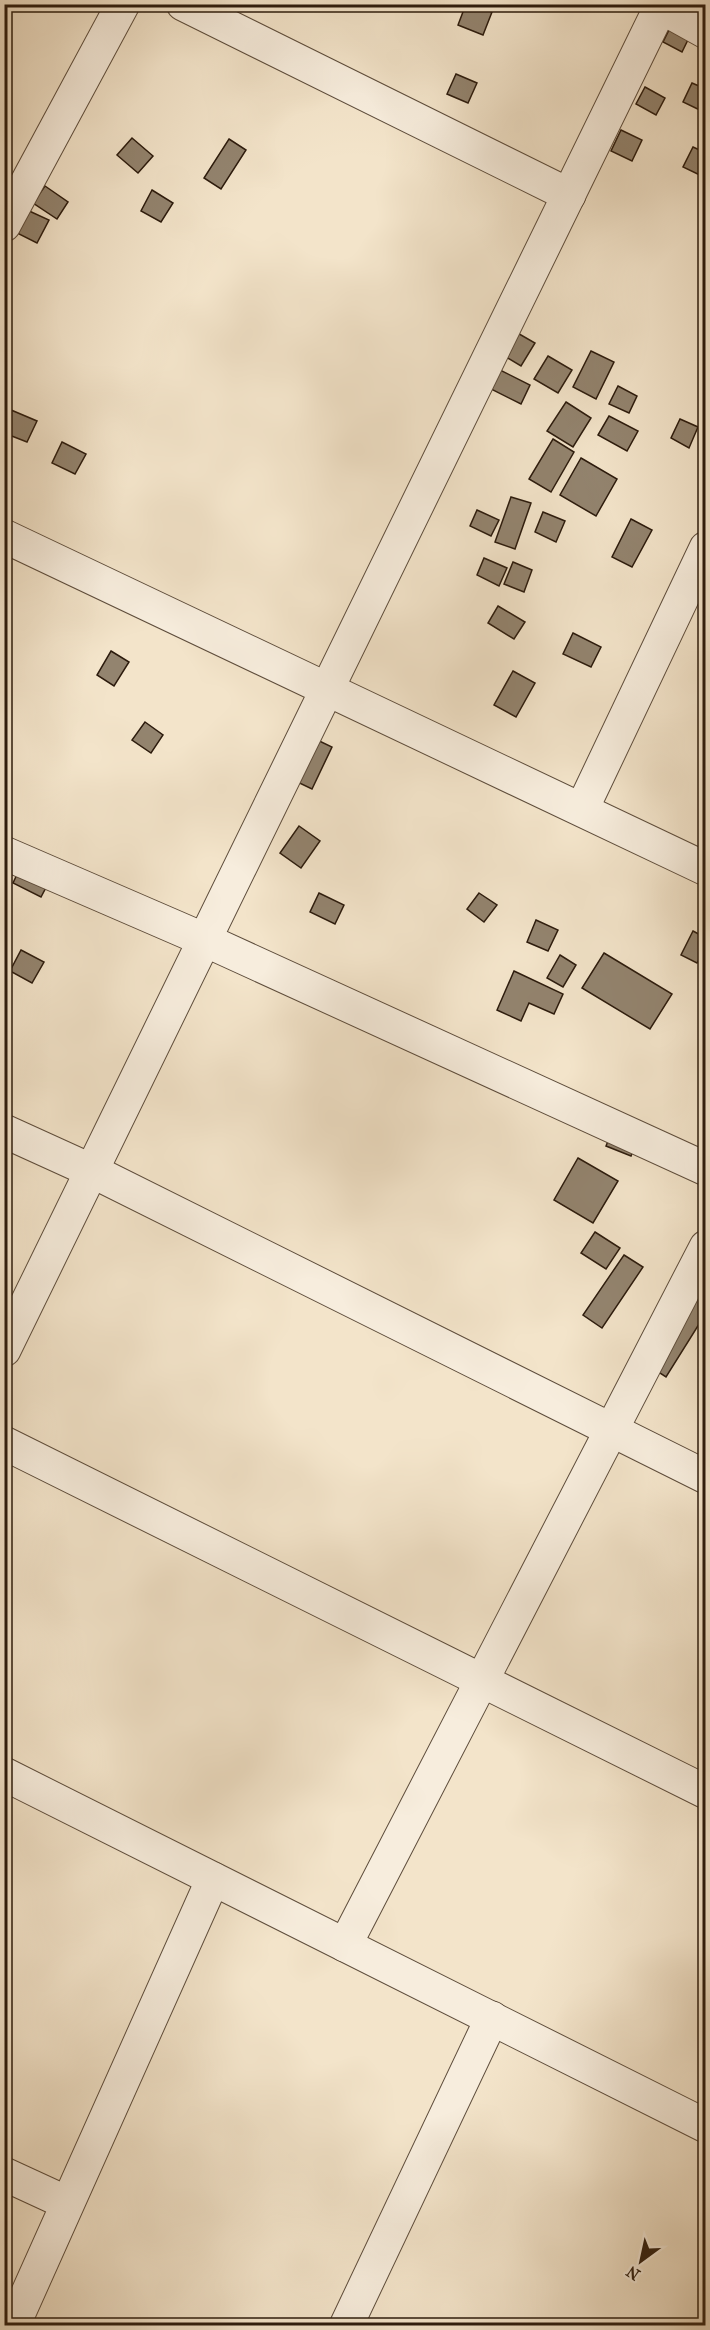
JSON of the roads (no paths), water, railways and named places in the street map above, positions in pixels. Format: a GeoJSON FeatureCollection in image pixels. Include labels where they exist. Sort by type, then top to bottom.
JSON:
{"type":"FeatureCollection","features":[{"type":"Feature","properties":{"kind":"street"},"geometry":{"type":"LineString","coordinates":[[4,225],[123,4]]}},
{"type":"Feature","properties":{"kind":"street"},"geometry":{"type":"LineString","coordinates":[[183,4],[569,195]]}},
{"type":"Feature","properties":{"kind":"street"},"geometry":{"type":"LineString","coordinates":[[4,1350],[662,6],[705,32]]}},
{"type":"Feature","properties":{"kind":"street"},"geometry":{"type":"LineString","coordinates":[[4,536],[705,868]]}},
{"type":"Feature","properties":{"kind":"street"},"geometry":{"type":"LineString","coordinates":[[582,809],[705,548]]}},
{"type":"Feature","properties":{"kind":"street"},"geometry":{"type":"LineString","coordinates":[[4,853],[205,940],[705,1169]]}},
{"type":"Feature","properties":{"kind":"street"},"geometry":{"type":"LineString","coordinates":[[4,1131],[92,1171],[705,1477]]}},
{"type":"Feature","properties":{"kind":"street"},"geometry":{"type":"LineString","coordinates":[[345,1945],[705,1247]]}},
{"type":"Feature","properties":{"kind":"street"},"geometry":{"type":"LineString","coordinates":[[4,1443],[705,1792]]}},
{"type":"Feature","properties":{"kind":"street"},"geometry":{"type":"LineString","coordinates":[[4,1774],[705,2126]]}},
{"type":"Feature","properties":{"kind":"street"},"geometry":{"type":"LineString","coordinates":[[13,2325],[213,1879]]}},
{"type":"Feature","properties":{"kind":"street"},"geometry":{"type":"LineString","coordinates":[[346,2325],[492,2018]]}},
{"type":"Feature","properties":{"kind":"street"},"geometry":{"type":"LineString","coordinates":[[4,2174],[68,2203]]}}]}
